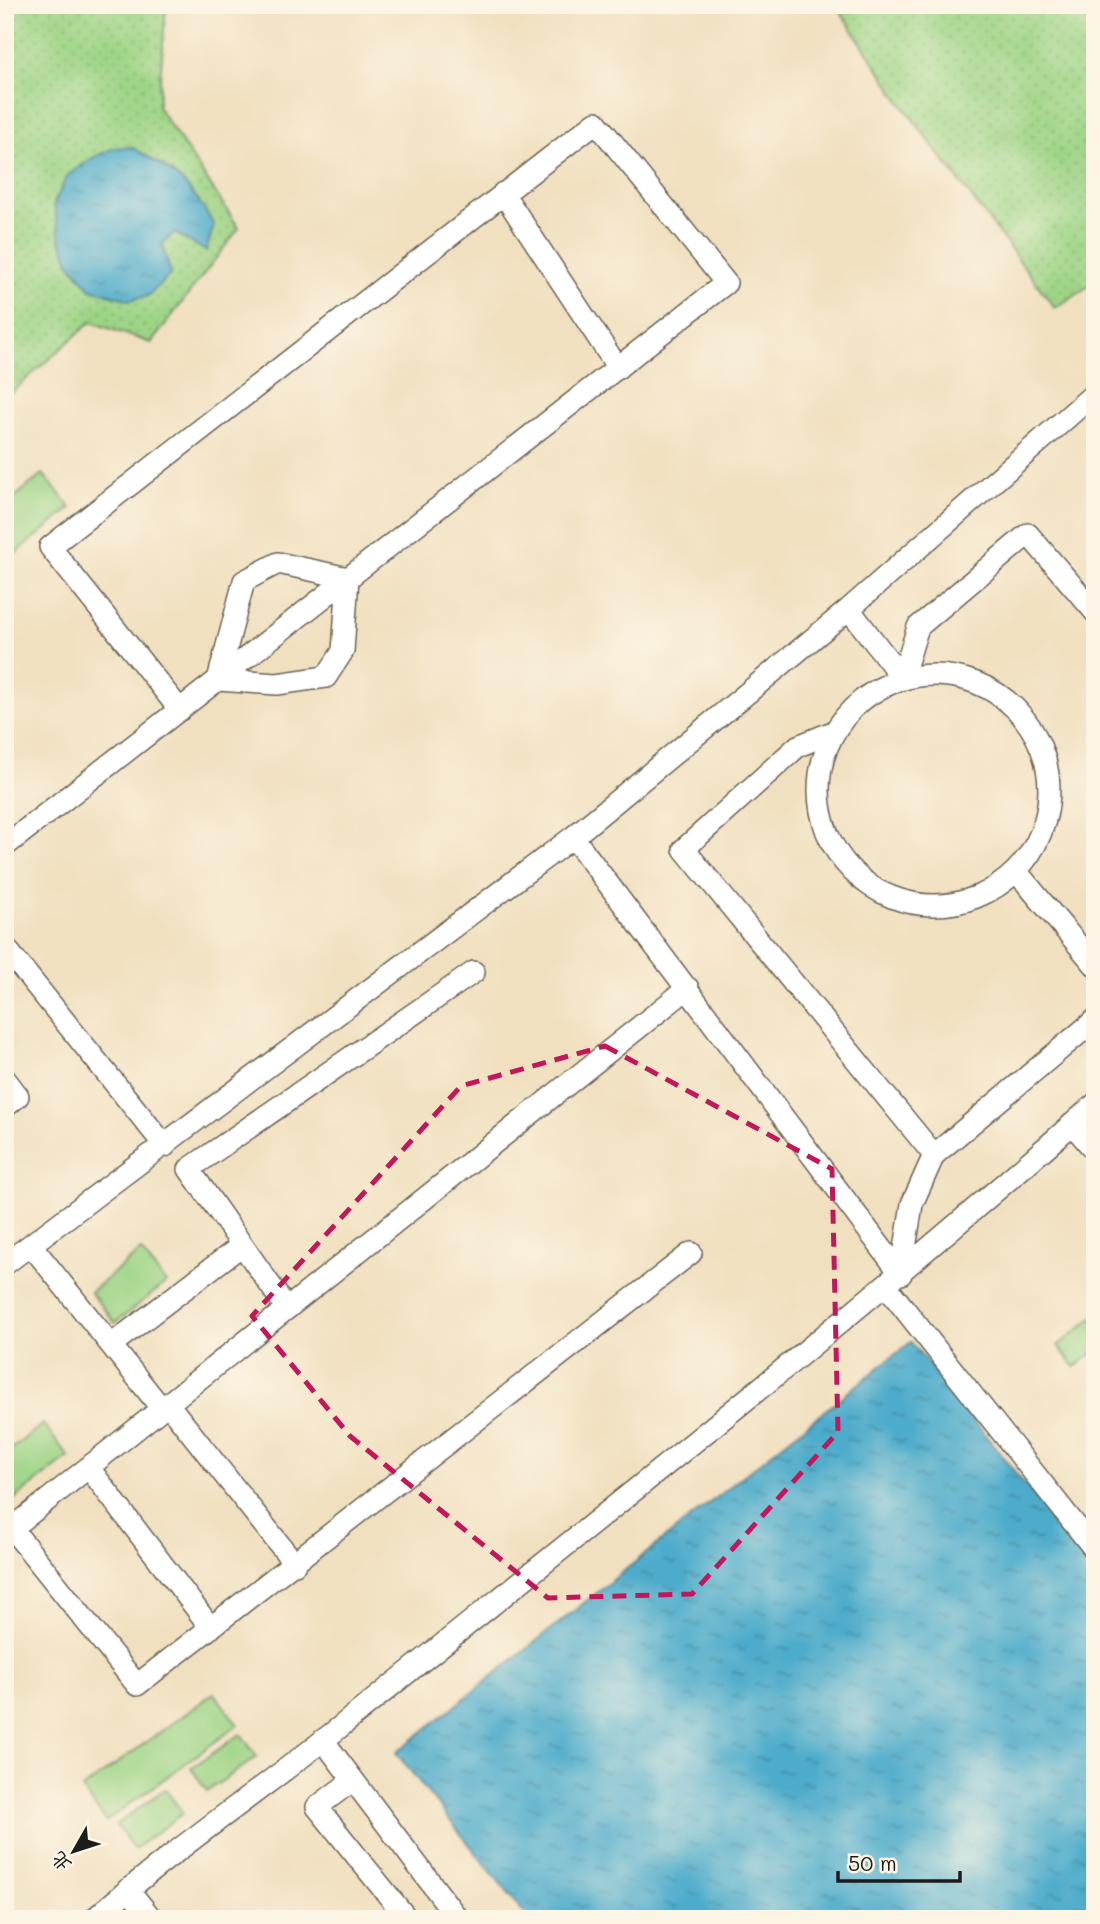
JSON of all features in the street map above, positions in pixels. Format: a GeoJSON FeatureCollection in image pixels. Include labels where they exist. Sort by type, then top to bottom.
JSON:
{"type":"FeatureCollection","features":[{"type":"Feature","properties":{"kind":"street"},"geometry":{"type":"LineString","coordinates":[[5,846],[180,710],[348,578],[618,368],[726,283],[596,122],[50,547],[180,710]]}},
{"type":"Feature","properties":{"kind":"street"},"geometry":{"type":"LineString","coordinates":[[503,193],[618,368]]}},
{"type":"Feature","properties":{"kind":"street"},"geometry":{"type":"LineString","coordinates":[[5,1264],[573,837],[849,609],[1095,393]]}},
{"type":"Feature","properties":{"kind":"street"},"geometry":{"type":"LineString","coordinates":[[902,678],[918,627],[1028,534],[1095,612]]}},
{"type":"Feature","properties":{"kind":"street"},"geometry":{"type":"LineString","coordinates":[[218,680],[244,581],[278,564],[348,578]]}},
{"type":"Feature","properties":{"kind":"street"},"geometry":{"type":"LineString","coordinates":[[218,680],[277,684],[326,677],[342,651],[348,578]]}},
{"type":"Feature","properties":{"kind":"street"},"geometry":{"type":"LineString","coordinates":[[849,609],[902,678]]}},
{"type":"Feature","properties":{"kind":"street"},"geometry":{"type":"LineString","coordinates":[[937,675],[971,680],[1011,704],[1027,722],[1046,764],[1049,787],[1041,833],[1016,872],[981,894],[942,905],[914,903],[888,895],[863,881],[844,862],[829,838],[820,812],[818,784],[822,757],[833,732],[851,708],[867,696],[902,678],[937,675]]}},
{"type":"Feature","properties":{"kind":"street"},"geometry":{"type":"LineString","coordinates":[[833,732],[798,746],[684,849],[934,1154]]}},
{"type":"Feature","properties":{"kind":"street"},"geometry":{"type":"LineString","coordinates":[[573,837],[688,988],[894,1280],[1095,1550]]}},
{"type":"Feature","properties":{"kind":"street"},"geometry":{"type":"LineString","coordinates":[[1016,872],[1095,965]]}},
{"type":"Feature","properties":{"kind":"street"},"geometry":{"type":"LineString","coordinates":[[5,947],[165,1146]]}},
{"type":"Feature","properties":{"kind":"street"},"geometry":{"type":"LineString","coordinates":[[287,1309],[190,1170],[474,972]]}},
{"type":"Feature","properties":{"kind":"street"},"geometry":{"type":"LineString","coordinates":[[688,988],[89,1468],[8,1528],[137,1685],[691,1253]]}},
{"type":"Feature","properties":{"kind":"street"},"geometry":{"type":"LineString","coordinates":[[894,1280],[912,1204],[934,1154],[1095,1020]]}},
{"type":"Feature","properties":{"kind":"street"},"geometry":{"type":"LineString","coordinates":[[5,1079],[18,1096],[5,1107]]}},
{"type":"Feature","properties":{"kind":"street"},"geometry":{"type":"LineString","coordinates":[[94,1919],[128,1889],[323,1740],[894,1280],[1095,1104]]}},
{"type":"Feature","properties":{"kind":"street"},"geometry":{"type":"LineString","coordinates":[[1072,1124],[1095,1151]]}},
{"type":"Feature","properties":{"kind":"street"},"geometry":{"type":"LineString","coordinates":[[31,1245],[111,1345],[165,1406],[295,1564]]}},
{"type":"Feature","properties":{"kind":"street"},"geometry":{"type":"LineString","coordinates":[[111,1345],[242,1245]]}},
{"type":"Feature","properties":{"kind":"street"},"geometry":{"type":"LineString","coordinates":[[89,1468],[211,1628]]}},
{"type":"Feature","properties":{"kind":"street"},"geometry":{"type":"LineString","coordinates":[[323,1740],[458,1919]]}},
{"type":"Feature","properties":{"kind":"street"},"geometry":{"type":"LineString","coordinates":[[353,1780],[317,1807],[404,1915],[402,1919]]}},
{"type":"Feature","properties":{"kind":"street"},"geometry":{"type":"LineString","coordinates":[[128,1889],[152,1919]]}},
{"type":"Feature","properties":{"kind":"highlighted area"},"geometry":{"type":"Polygon","coordinates":[[[605,1046],[832,1169],[838,1432],[692,1594],[548,1598],[350,1436],[252,1316],[461,1086],[605,1046]]]}},
{"type":"Feature","properties":{"kind":"green space"},"geometry":{"type":"Polygon","coordinates":[[[5,5],[166,5],[158,107],[239,228],[151,343],[91,322],[5,398],[5,5]]]}},
{"type":"Feature","properties":{"kind":"green space"},"geometry":{"type":"Polygon","coordinates":[[[836,5],[1095,5],[1095,282],[1055,308],[906,110],[836,5]]]}},
{"type":"Feature","properties":{"kind":"green space"},"geometry":{"type":"Polygon","coordinates":[[[43,474],[71,508],[5,562],[5,505],[43,474]]]}},
{"type":"Feature","properties":{"kind":"green space"},"geometry":{"type":"Polygon","coordinates":[[[141,1251],[166,1283],[115,1323],[90,1292],[141,1251]]]}},
{"type":"Feature","properties":{"kind":"green space"},"geometry":{"type":"Polygon","coordinates":[[[1095,1316],[1095,1351],[1075,1367],[1058,1346],[1095,1316]]]}},
{"type":"Feature","properties":{"kind":"green space"},"geometry":{"type":"Polygon","coordinates":[[[43,1424],[69,1457],[13,1500],[5,1490],[5,1454],[43,1424]]]}},
{"type":"Feature","properties":{"kind":"green space"},"geometry":{"type":"Polygon","coordinates":[[[214,1693],[238,1725],[106,1821],[82,1789],[214,1693]]]}},
{"type":"Feature","properties":{"kind":"green space"},"geometry":{"type":"Polygon","coordinates":[[[241,1734],[257,1757],[207,1791],[191,1768],[241,1734]]]}},
{"type":"Feature","properties":{"kind":"green space"},"geometry":{"type":"Polygon","coordinates":[[[165,1789],[183,1813],[134,1849],[116,1825],[165,1789]]]}},
{"type":"Feature","properties":{"kind":"water"},"geometry":{"type":"Polygon","coordinates":[[[132,147],[179,179],[197,198],[214,225],[206,251],[174,233],[162,245],[171,274],[148,296],[130,300],[91,289],[70,264],[59,235],[54,203],[68,175],[94,157],[114,148],[132,147]]]}},
{"type":"Feature","properties":{"kind":"water"},"geometry":{"type":"Polygon","coordinates":[[[911,1342],[1095,1572],[1095,1919],[529,1919],[396,1753],[911,1342]]]}}]}
